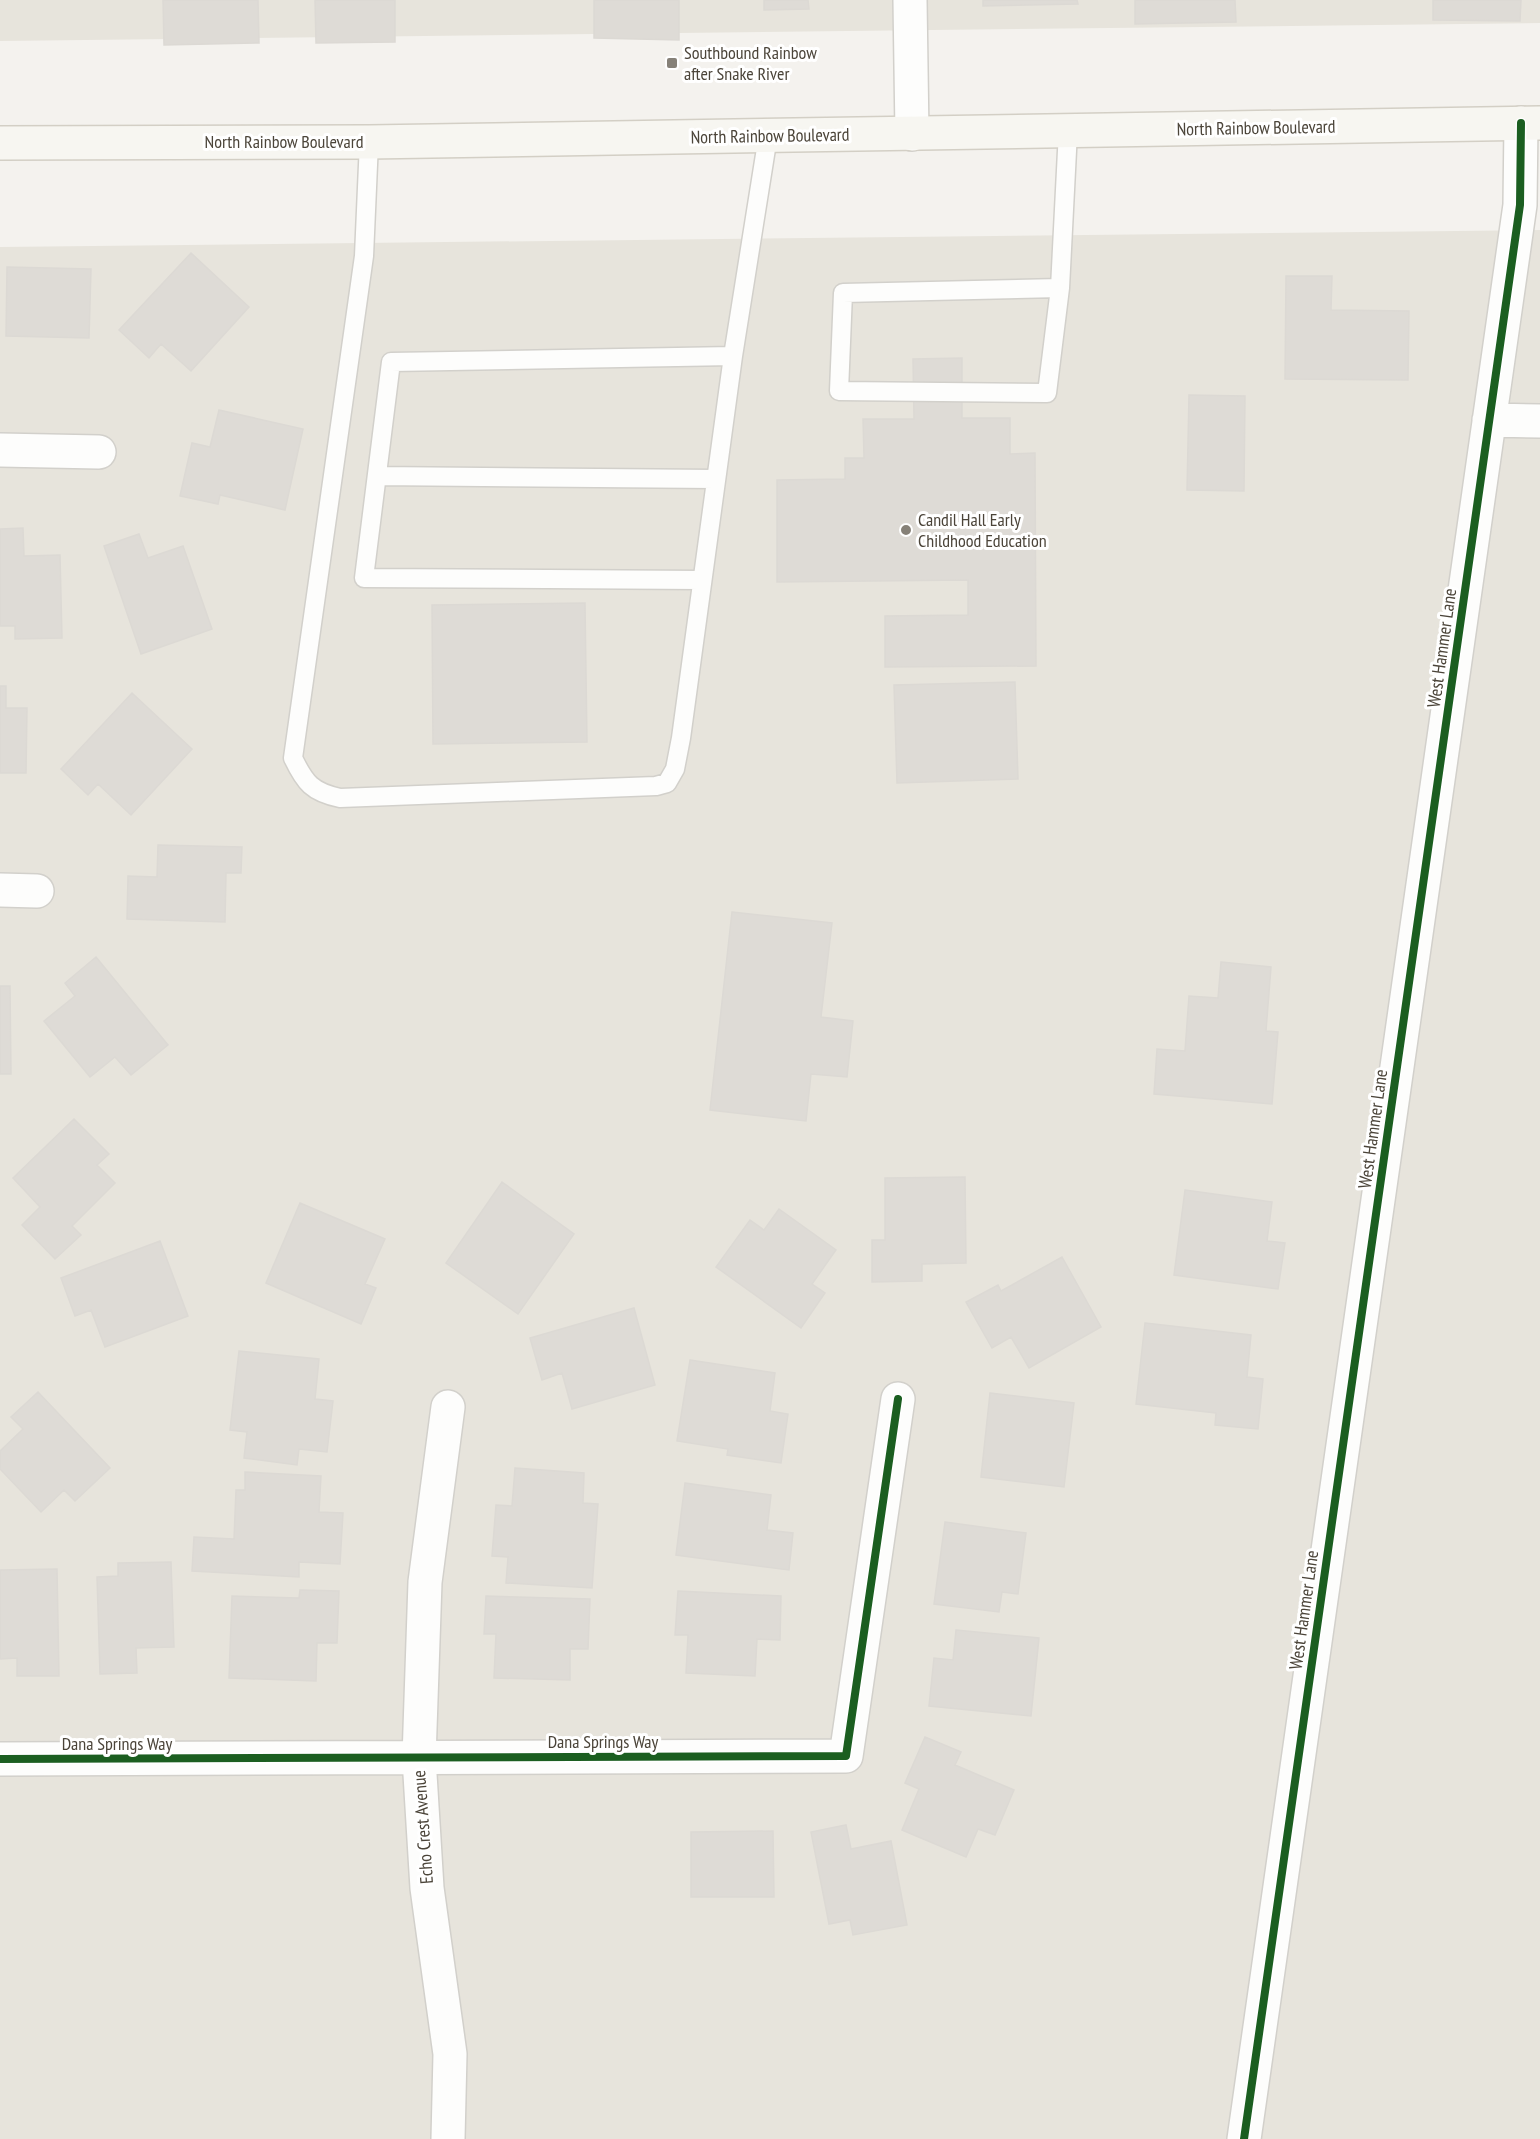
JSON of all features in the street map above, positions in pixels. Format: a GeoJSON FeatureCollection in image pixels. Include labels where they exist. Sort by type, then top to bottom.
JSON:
{"type":"FeatureCollection","features":[{"type":"Feature","properties":{"kind":"main road","name":"North Rainbow Boulevard"},"geometry":{"type":"LineString","coordinates":[[0,143],[369,142],[1531,123]]}},
{"type":"Feature","properties":{"kind":"street"},"geometry":{"type":"LineString","coordinates":[[910,0],[912,134]]}},
{"type":"Feature","properties":{"kind":"street","name":"West Hammer Lane"},"geometry":{"type":"LineString","coordinates":[[1244,2139],[1531,123]]}},
{"type":"Feature","properties":{"kind":"street"},"geometry":{"type":"LineString","coordinates":[[1489,420],[1540,421]]}},
{"type":"Feature","properties":{"kind":"street"},"geometry":{"type":"LineString","coordinates":[[0,450],[99,452]]}},
{"type":"Feature","properties":{"kind":"street"},"geometry":{"type":"LineString","coordinates":[[0,890],[37,891]]}},
{"type":"Feature","properties":{"kind":"street","name":"Dana Springs Way"},"geometry":{"type":"LineString","coordinates":[[0,1759],[846,1756],[898,1399]]}},
{"type":"Feature","properties":{"kind":"street","name":"Echo Crest Avenue"},"geometry":{"type":"LineString","coordinates":[[448,1407],[424,1582],[419,1758],[427,1888],[450,2054],[448,2139]]}},
{"type":"Feature","properties":{"kind":"lane"},"geometry":{"type":"LineString","coordinates":[[1060,288],[843,293],[839,392],[1047,393],[1060,288],[1068,131]]}},
{"type":"Feature","properties":{"kind":"lane"},"geometry":{"type":"LineString","coordinates":[[369,142],[364,256],[293,758],[303,778],[320,793],[340,798],[656,786],[667,783],[675,770],[681,738],[732,356],[768,136]]}},
{"type":"Feature","properties":{"kind":"lane"},"geometry":{"type":"LineString","coordinates":[[701,579],[364,578],[391,362],[732,356]]}},
{"type":"Feature","properties":{"kind":"lane"},"geometry":{"type":"LineString","coordinates":[[377,476],[715,479]]}},
{"type":"Feature","properties":{"kind":"shaded area"},"geometry":{"type":"Polygon","coordinates":[[[0,0],[1540,0],[1540,23],[0,41],[0,0]]]}},
{"type":"Feature","properties":{"kind":"shaded area"},"geometry":{"type":"Polygon","coordinates":[[[1540,230],[1540,2139],[0,2139],[0,247],[1540,230]]]}},
{"type":"Feature","properties":{"kind":"building"},"geometry":{"type":"Polygon","coordinates":[[[163,0],[258,0],[259,43],[164,45],[163,0]]]}},
{"type":"Feature","properties":{"kind":"building"},"geometry":{"type":"Polygon","coordinates":[[[315,0],[395,0],[395,42],[316,43],[315,0]]]}},
{"type":"Feature","properties":{"kind":"building"},"geometry":{"type":"Polygon","coordinates":[[[594,0],[679,0],[679,40],[594,38],[594,0]]]}},
{"type":"Feature","properties":{"kind":"building"},"geometry":{"type":"Polygon","coordinates":[[[764,0],[808,0],[809,9],[764,10],[764,0]]]}},
{"type":"Feature","properties":{"kind":"building"},"geometry":{"type":"Polygon","coordinates":[[[983,0],[1077,0],[1078,4],[983,6],[983,0]]]}},
{"type":"Feature","properties":{"kind":"building"},"geometry":{"type":"Polygon","coordinates":[[[1135,0],[1235,0],[1236,22],[1135,24],[1135,0]]]}},
{"type":"Feature","properties":{"kind":"building"},"geometry":{"type":"Polygon","coordinates":[[[1433,0],[1521,0],[1520,21],[1433,20],[1433,0]]]}},
{"type":"Feature","properties":{"kind":"building"},"geometry":{"type":"Polygon","coordinates":[[[191,253],[249,307],[191,371],[161,344],[149,358],[119,330],[191,253]]]}},
{"type":"Feature","properties":{"kind":"building"},"geometry":{"type":"Polygon","coordinates":[[[7,267],[91,269],[89,338],[6,336],[7,267]]]}},
{"type":"Feature","properties":{"kind":"building"},"geometry":{"type":"Polygon","coordinates":[[[1286,276],[1332,276],[1331,310],[1409,311],[1408,380],[1285,379],[1286,276]]]}},
{"type":"Feature","properties":{"kind":"building","name":"Candil Hall Early Childhood Education"},"geometry":{"type":"Polygon","coordinates":[[[962,358],[962,418],[1010,418],[1010,454],[1035,453],[1036,666],[885,667],[885,616],[968,615],[968,580],[777,582],[777,480],[845,479],[845,458],[864,458],[863,419],[914,419],[913,359],[962,358]]]}},
{"type":"Feature","properties":{"kind":"building"},"geometry":{"type":"Polygon","coordinates":[[[1189,395],[1245,396],[1244,491],[1187,490],[1189,395]]]}},
{"type":"Feature","properties":{"kind":"building"},"geometry":{"type":"Polygon","coordinates":[[[219,410],[303,429],[285,510],[220,495],[218,504],[180,496],[192,443],[210,447],[219,410]]]}},
{"type":"Feature","properties":{"kind":"building"},"geometry":{"type":"Polygon","coordinates":[[[23,528],[24,556],[60,555],[62,638],[15,639],[15,626],[0,626],[0,529],[23,528]]]}},
{"type":"Feature","properties":{"kind":"building"},"geometry":{"type":"Polygon","coordinates":[[[139,534],[148,558],[183,546],[212,629],[141,654],[104,546],[139,534]]]}},
{"type":"Feature","properties":{"kind":"building"},"geometry":{"type":"Polygon","coordinates":[[[585,603],[587,742],[433,744],[432,605],[585,603]]]}},
{"type":"Feature","properties":{"kind":"building"},"geometry":{"type":"Polygon","coordinates":[[[1015,682],[1018,779],[897,783],[894,685],[1015,682]]]}},
{"type":"Feature","properties":{"kind":"building"},"geometry":{"type":"Polygon","coordinates":[[[0,686],[6,686],[6,708],[27,708],[26,773],[0,773],[0,686]]]}},
{"type":"Feature","properties":{"kind":"building"},"geometry":{"type":"Polygon","coordinates":[[[132,693],[192,749],[131,815],[98,784],[88,795],[61,769],[132,693]]]}},
{"type":"Feature","properties":{"kind":"building"},"geometry":{"type":"Polygon","coordinates":[[[158,845],[242,847],[241,873],[226,873],[225,922],[127,919],[128,876],[157,877],[158,845]]]}},
{"type":"Feature","properties":{"kind":"building"},"geometry":{"type":"Polygon","coordinates":[[[732,912],[832,923],[821,1017],[853,1021],[847,1077],[811,1074],[806,1121],[710,1110],[732,912]]]}},
{"type":"Feature","properties":{"kind":"building"},"geometry":{"type":"Polygon","coordinates":[[[96,957],[168,1045],[131,1075],[115,1057],[90,1077],[44,1021],[75,996],[65,983],[96,957]]]}},
{"type":"Feature","properties":{"kind":"building"},"geometry":{"type":"Polygon","coordinates":[[[1221,962],[1271,967],[1266,1031],[1278,1032],[1272,1104],[1154,1094],[1157,1049],[1185,1051],[1189,996],[1218,998],[1221,962]]]}},
{"type":"Feature","properties":{"kind":"building"},"geometry":{"type":"Polygon","coordinates":[[[0,986],[10,986],[11,1074],[0,1074],[0,986]]]}},
{"type":"Feature","properties":{"kind":"building"},"geometry":{"type":"Polygon","coordinates":[[[74,1119],[109,1154],[97,1165],[115,1183],[72,1226],[81,1235],[55,1259],[22,1225],[40,1207],[13,1178],[74,1119]]]}},
{"type":"Feature","properties":{"kind":"building"},"geometry":{"type":"Polygon","coordinates":[[[965,1177],[966,1263],[922,1264],[922,1281],[872,1282],[872,1240],[885,1240],[885,1178],[965,1177]]]}},
{"type":"Feature","properties":{"kind":"building"},"geometry":{"type":"Polygon","coordinates":[[[502,1182],[574,1234],[518,1314],[446,1263],[502,1182]]]}},
{"type":"Feature","properties":{"kind":"building"},"geometry":{"type":"Polygon","coordinates":[[[1185,1190],[1272,1202],[1267,1241],[1285,1243],[1278,1289],[1174,1275],[1185,1190]]]}},
{"type":"Feature","properties":{"kind":"building"},"geometry":{"type":"Polygon","coordinates":[[[300,1203],[385,1239],[365,1284],[376,1288],[361,1324],[266,1283],[300,1203]]]}},
{"type":"Feature","properties":{"kind":"building"},"geometry":{"type":"Polygon","coordinates":[[[779,1209],[836,1250],[812,1284],[825,1293],[801,1328],[716,1267],[750,1220],[764,1230],[779,1209]]]}},
{"type":"Feature","properties":{"kind":"building"},"geometry":{"type":"Polygon","coordinates":[[[160,1241],[188,1316],[105,1347],[91,1310],[75,1316],[61,1278],[160,1241]]]}},
{"type":"Feature","properties":{"kind":"building"},"geometry":{"type":"Polygon","coordinates":[[[1062,1257],[1101,1327],[1029,1368],[1011,1337],[992,1348],[966,1302],[998,1285],[1001,1291],[1062,1257]]]}},
{"type":"Feature","properties":{"kind":"building"},"geometry":{"type":"Polygon","coordinates":[[[634,1308],[655,1385],[572,1409],[562,1373],[542,1380],[530,1338],[634,1308]]]}},
{"type":"Feature","properties":{"kind":"building"},"geometry":{"type":"Polygon","coordinates":[[[1145,1323],[1251,1335],[1247,1377],[1263,1379],[1258,1429],[1215,1425],[1216,1413],[1136,1404],[1145,1323]]]}},
{"type":"Feature","properties":{"kind":"building"},"geometry":{"type":"Polygon","coordinates":[[[239,1351],[319,1359],[315,1399],[333,1401],[327,1452],[299,1449],[297,1465],[244,1458],[247,1432],[230,1430],[239,1351]]]}},
{"type":"Feature","properties":{"kind":"building"},"geometry":{"type":"Polygon","coordinates":[[[690,1360],[775,1373],[770,1411],[788,1414],[781,1463],[727,1455],[728,1449],[677,1441],[690,1360]]]}},
{"type":"Feature","properties":{"kind":"building"},"geometry":{"type":"Polygon","coordinates":[[[38,1392],[110,1468],[75,1501],[64,1490],[41,1512],[0,1469],[0,1451],[23,1429],[11,1417],[38,1392]]]}},
{"type":"Feature","properties":{"kind":"building"},"geometry":{"type":"Polygon","coordinates":[[[990,1393],[1074,1403],[1064,1487],[981,1477],[990,1393]]]}},
{"type":"Feature","properties":{"kind":"building"},"geometry":{"type":"Polygon","coordinates":[[[515,1468],[584,1473],[583,1503],[598,1504],[592,1588],[506,1583],[508,1557],[492,1556],[496,1505],[512,1506],[515,1468]]]}},
{"type":"Feature","properties":{"kind":"building"},"geometry":{"type":"Polygon","coordinates":[[[245,1472],[321,1476],[319,1512],[343,1513],[340,1564],[299,1562],[299,1577],[192,1571],[194,1537],[234,1539],[236,1490],[245,1490],[245,1472]]]}},
{"type":"Feature","properties":{"kind":"building"},"geometry":{"type":"Polygon","coordinates":[[[685,1483],[771,1495],[767,1530],[793,1533],[789,1570],[676,1555],[685,1483]]]}},
{"type":"Feature","properties":{"kind":"building"},"geometry":{"type":"Polygon","coordinates":[[[945,1522],[1026,1533],[1018,1594],[1002,1592],[999,1612],[934,1604],[945,1522]]]}},
{"type":"Feature","properties":{"kind":"building"},"geometry":{"type":"Polygon","coordinates":[[[171,1562],[174,1647],[136,1648],[137,1673],[100,1674],[97,1577],[118,1576],[118,1563],[171,1562]]]}},
{"type":"Feature","properties":{"kind":"building"},"geometry":{"type":"Polygon","coordinates":[[[57,1569],[59,1676],[17,1676],[17,1658],[0,1659],[0,1570],[57,1569]]]}},
{"type":"Feature","properties":{"kind":"building"},"geometry":{"type":"Polygon","coordinates":[[[300,1590],[339,1591],[337,1643],[317,1643],[316,1681],[229,1678],[232,1596],[299,1598],[300,1590]]]}},
{"type":"Feature","properties":{"kind":"building"},"geometry":{"type":"Polygon","coordinates":[[[678,1591],[781,1596],[780,1640],[757,1639],[755,1676],[686,1673],[688,1635],[675,1635],[678,1591]]]}},
{"type":"Feature","properties":{"kind":"building"},"geometry":{"type":"Polygon","coordinates":[[[486,1596],[590,1599],[588,1649],[570,1649],[570,1680],[494,1678],[496,1634],[484,1634],[486,1596]]]}},
{"type":"Feature","properties":{"kind":"building"},"geometry":{"type":"Polygon","coordinates":[[[956,1630],[1039,1638],[1031,1716],[929,1706],[934,1658],[953,1660],[956,1630]]]}},
{"type":"Feature","properties":{"kind":"building"},"geometry":{"type":"Polygon","coordinates":[[[925,1737],[961,1752],[955,1765],[1014,1790],[995,1835],[978,1829],[966,1857],[902,1830],[919,1789],[905,1783],[925,1737]]]}},
{"type":"Feature","properties":{"kind":"building"},"geometry":{"type":"Polygon","coordinates":[[[846,1825],[851,1849],[891,1841],[907,1925],[853,1935],[850,1920],[829,1924],[811,1832],[846,1825]]]}},
{"type":"Feature","properties":{"kind":"building"},"geometry":{"type":"Polygon","coordinates":[[[773,1831],[774,1897],[691,1897],[691,1832],[773,1831]]]}},
{"type":"Feature","properties":{"kind":"cycle path"},"geometry":{"type":"LineString","coordinates":[[1244,2139],[1520,205],[1521,123]]}},
{"type":"Feature","properties":{"kind":"cycle path"},"geometry":{"type":"LineString","coordinates":[[0,1759],[846,1756],[898,1399]]}},
{"type":"Feature","properties":{"kind":"place","name":"Southbound Rainbow after Snake River"},"geometry":{"type":"Point","coordinates":[672,63]}},
{"type":"Feature","properties":{"kind":"place","name":"Candil Hall Early Childhood Education"},"geometry":{"type":"Point","coordinates":[906,530]}}]}
